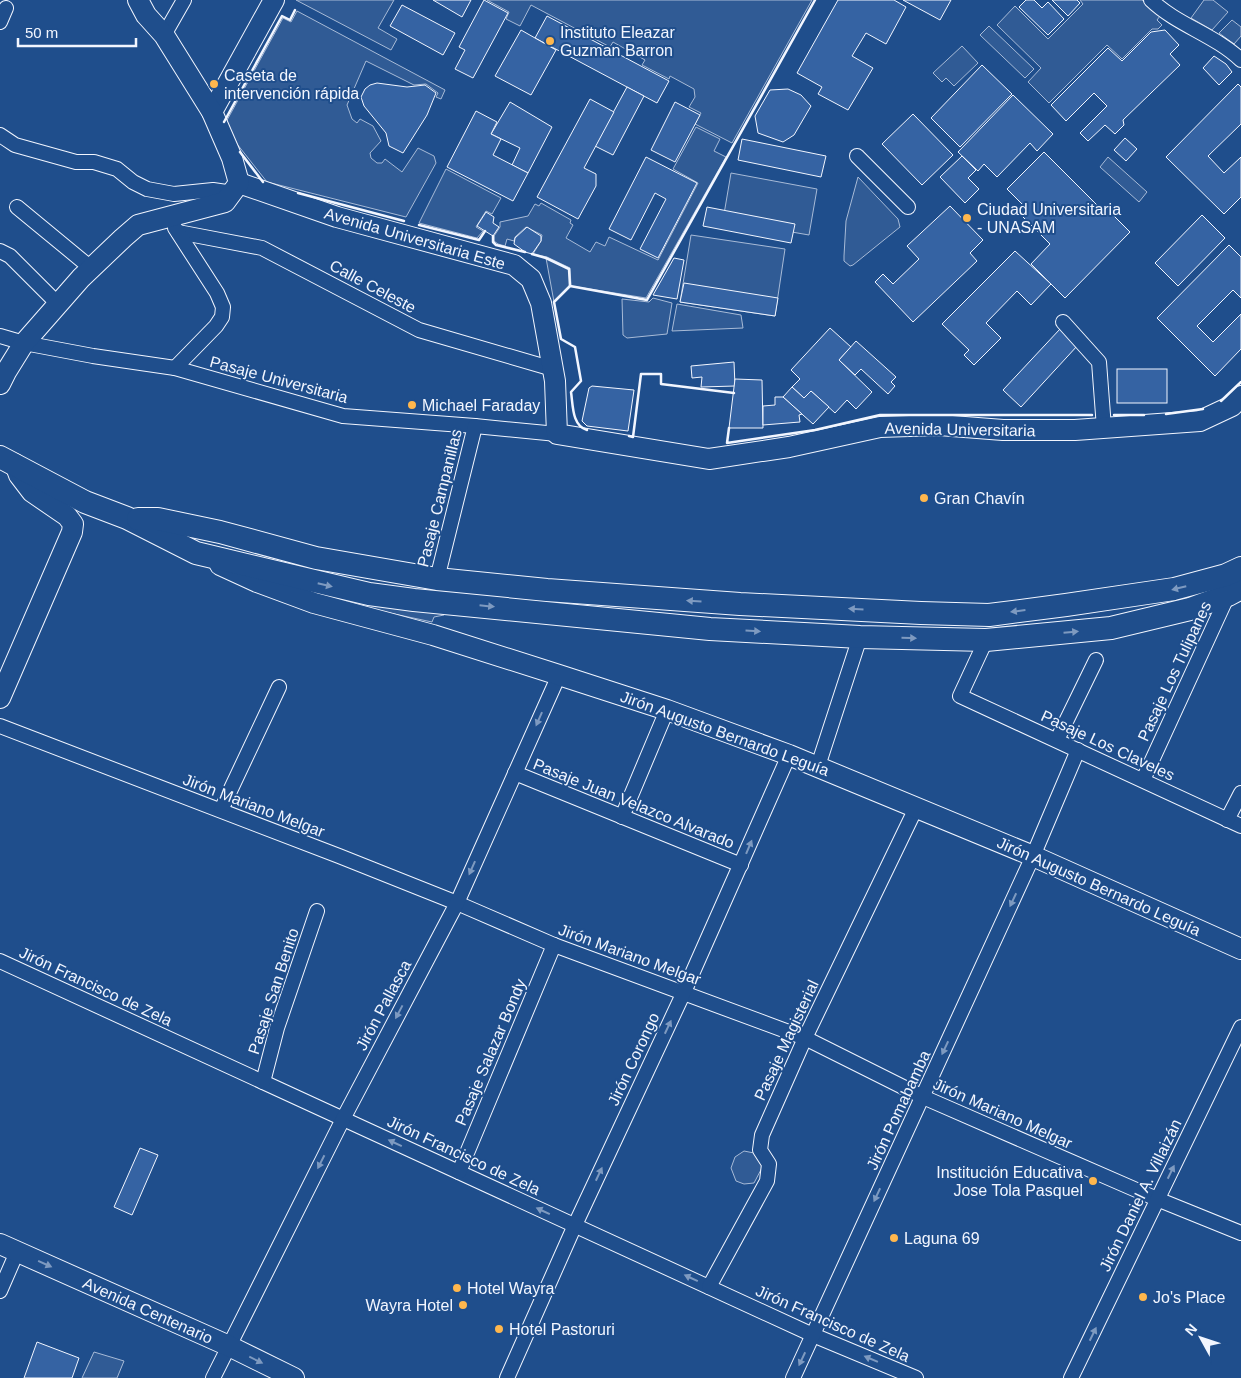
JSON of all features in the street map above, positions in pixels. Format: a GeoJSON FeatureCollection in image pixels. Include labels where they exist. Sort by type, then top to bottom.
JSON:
{"type":"FeatureCollection","features":[{"type":"Feature","properties":{"kind":"main road"},"geometry":{"type":"LineString","coordinates":[[0,384],[24,343],[58,304],[91,268],[138,226],[173,224],[232,193],[232,158],[212,112],[164,35],[146,15],[138,0]]}},
{"type":"Feature","properties":{"kind":"main road"},"geometry":{"type":"LineString","coordinates":[[212,112],[274,0]]}},
{"type":"Feature","properties":{"kind":"main road","name":"Avenida Universitaria Este"},"geometry":{"type":"LineString","coordinates":[[232,193],[259,189],[336,217],[514,265],[531,279],[542,303],[553,369],[557,434]]}},
{"type":"Feature","properties":{"kind":"main road","name":"Avenida Universitaria"},"geometry":{"type":"LineString","coordinates":[[557,434],[709,459],[790,447],[880,427],[939,426],[1003,430],[1075,430],[1200,421],[1232,406],[1241,396]]}},
{"type":"Feature","properties":{"kind":"main road"},"geometry":{"type":"LineString","coordinates":[[14,464],[92,504],[127,518],[196,553],[278,574],[369,594],[710,629],[860,637],[986,640],[1111,628],[1190,609],[1234,582]]}},
{"type":"Feature","properties":{"kind":"main road"},"geometry":{"type":"LineString","coordinates":[[0,698],[72,532],[73,524],[67,516],[32,492],[19,475],[14,464]]}},
{"type":"Feature","properties":{"kind":"main road"},"geometry":{"type":"LineString","coordinates":[[127,518],[158,519],[220,532],[316,558],[437,578],[547,590],[740,604],[989,615],[1234,582]]}},
{"type":"Feature","properties":{"kind":"main road","name":"Jirón Augusto Bernardo Leguía"},"geometry":{"type":"LineString","coordinates":[[196,553],[257,582],[314,603],[433,635],[559,675],[667,710],[789,754],[1033,856],[1241,949]]}},
{"type":"Feature","properties":{"kind":"main road","name":"Avenida Centenario"},"geometry":{"type":"LineString","coordinates":[[9,1248],[228,1346],[294,1378]]}},
{"type":"Feature","properties":{"kind":"street"},"geometry":{"type":"LineString","coordinates":[[164,35],[184,0]]}},
{"type":"Feature","properties":{"kind":"street"},"geometry":{"type":"LineString","coordinates":[[1150,0],[1163,12],[1230,50],[1241,60]]}},
{"type":"Feature","properties":{"kind":"street"},"geometry":{"type":"LineString","coordinates":[[0,22],[6,8]]}},
{"type":"Feature","properties":{"kind":"street"},"geometry":{"type":"LineString","coordinates":[[0,135],[15,144],[76,162],[94,162],[117,169],[147,190],[174,194],[213,190],[232,193]]}},
{"type":"Feature","properties":{"kind":"street"},"geometry":{"type":"LineString","coordinates":[[857,156],[908,207]]}},
{"type":"Feature","properties":{"kind":"street"},"geometry":{"type":"LineString","coordinates":[[17,207],[91,268]]}},
{"type":"Feature","properties":{"kind":"street"},"geometry":{"type":"LineString","coordinates":[[173,224],[217,293],[223,307],[222,317],[216,326],[175,368]]}},
{"type":"Feature","properties":{"kind":"street","name":"Calle Celeste"},"geometry":{"type":"LineString","coordinates":[[173,224],[262,248],[419,330],[553,369]]}},
{"type":"Feature","properties":{"kind":"street"},"geometry":{"type":"LineString","coordinates":[[0,251],[10,256],[58,304]]}},
{"type":"Feature","properties":{"kind":"street"},"geometry":{"type":"LineString","coordinates":[[1063,322],[1099,362],[1104,428]]}},
{"type":"Feature","properties":{"kind":"street","name":"Pasaje Universitaria"},"geometry":{"type":"LineString","coordinates":[[0,336],[24,343],[175,368],[343,416],[557,434]]}},
{"type":"Feature","properties":{"kind":"street","name":"Pasaje Campanillas"},"geometry":{"type":"LineString","coordinates":[[437,578],[476,426]]}},
{"type":"Feature","properties":{"kind":"street","name":"Pasaje Los Tulipanes"},"geometry":{"type":"LineString","coordinates":[[1142,780],[1234,582]]}},
{"type":"Feature","properties":{"kind":"street"},"geometry":{"type":"LineString","coordinates":[[818,766],[860,637]]}},
{"type":"Feature","properties":{"kind":"street","name":"Pasaje Los Claveles"},"geometry":{"type":"LineString","coordinates":[[986,640],[960,696],[1241,826]]}},
{"type":"Feature","properties":{"kind":"street"},"geometry":{"type":"LineString","coordinates":[[1057,740],[1096,660]]}},
{"type":"Feature","properties":{"kind":"street","name":"Jirón Pallasca"},"geometry":{"type":"LineString","coordinates":[[214,1378],[228,1346],[343,1119],[457,903],[559,675]]}},
{"type":"Feature","properties":{"kind":"street"},"geometry":{"type":"LineString","coordinates":[[221,810],[279,687]]}},
{"type":"Feature","properties":{"kind":"street"},"geometry":{"type":"LineString","coordinates":[[622,817],[667,710]]}},
{"type":"Feature","properties":{"kind":"street","name":"Jirón Mariano Melgar"},"geometry":{"type":"LineString","coordinates":[[0,726],[457,903],[554,945],[805,1038],[922,1097],[1158,1200],[1241,1233]]}},
{"type":"Feature","properties":{"kind":"street","name":"Jirón Pomabamba"},"geometry":{"type":"LineString","coordinates":[[793,1378],[1033,856],[1078,750]]}},
{"type":"Feature","properties":{"kind":"street","name":"Jirón Corongo"},"geometry":{"type":"LineString","coordinates":[[507,1378],[575,1225],[684,992],[789,754]]}},
{"type":"Feature","properties":{"kind":"street","name":"Pasaje Juan Velazco Alvarado"},"geometry":{"type":"LineString","coordinates":[[514,774],[741,865]]}},
{"type":"Feature","properties":{"kind":"street"},"geometry":{"type":"LineString","coordinates":[[1228,820],[1241,793]]}},
{"type":"Feature","properties":{"kind":"street","name":"Pasaje Magisterial"},"geometry":{"type":"LineString","coordinates":[[709,1287],[767,1181],[769,1164],[760,1150],[762,1135],[805,1038],[916,808]]}},
{"type":"Feature","properties":{"kind":"street","name":"Pasaje San Benito"},"geometry":{"type":"LineString","coordinates":[[263,1082],[277,1028],[317,911]]}},
{"type":"Feature","properties":{"kind":"street","name":"Pasaje Salazar Bondy"},"geometry":{"type":"LineString","coordinates":[[459,1172],[554,945]]}},
{"type":"Feature","properties":{"kind":"street","name":"Jirón Francisco de Zela"},"geometry":{"type":"LineString","coordinates":[[0,961],[813,1335],[916,1378]]}},
{"type":"Feature","properties":{"kind":"street","name":"Jirón Daniel A. Villaizán"},"geometry":{"type":"LineString","coordinates":[[1071,1378],[1241,1027]]}},
{"type":"Feature","properties":{"kind":"street"},"geometry":{"type":"LineString","coordinates":[[0,1290],[9,1248]]}},
{"type":"Feature","properties":{"kind":"shaded area"},"geometry":{"type":"Polygon","coordinates":[[[296,0],[394,0],[378,28],[397,39],[391,50],[296,0]]]}},
{"type":"Feature","properties":{"kind":"shaded area"},"geometry":{"type":"Polygon","coordinates":[[[487,0],[812,0],[732,143],[695,124],[701,113],[689,107],[695,97],[694,89],[670,76],[669,79],[642,65],[645,60],[613,42],[610,47],[531,5],[520,26],[506,19],[509,12],[487,0]]]}},
{"type":"Feature","properties":{"kind":"shaded area"},"geometry":{"type":"Polygon","coordinates":[[[1080,0],[1142,0],[1160,16],[1157,20],[1162,25],[1158,29],[1152,29],[1122,59],[1107,45],[1049,103],[1028,82],[1041,68],[997,25],[1015,6],[1048,39],[1083,4],[1080,0]]]}},
{"type":"Feature","properties":{"kind":"shaded area"},"geometry":{"type":"Polygon","coordinates":[[[1204,0],[1213,0],[1228,12],[1212,30],[1191,18],[1204,0]]]}},
{"type":"Feature","properties":{"kind":"shaded area"},"geometry":{"type":"Polygon","coordinates":[[[297,11],[445,90],[441,99],[436,97],[438,93],[426,84],[414,85],[366,61],[347,105],[352,119],[357,123],[360,119],[373,126],[381,141],[370,153],[371,158],[377,163],[382,163],[385,159],[402,172],[418,148],[434,156],[436,163],[406,217],[267,182],[237,144],[226,122],[283,18],[291,22],[297,11]]]}},
{"type":"Feature","properties":{"kind":"shaded area"},"geometry":{"type":"Polygon","coordinates":[[[1232,20],[1241,27],[1241,36],[1234,44],[1219,33],[1232,20]]]}},
{"type":"Feature","properties":{"kind":"shaded area"},"geometry":{"type":"Polygon","coordinates":[[[989,26],[1034,69],[1025,78],[980,35],[989,26]]]}},
{"type":"Feature","properties":{"kind":"shaded area"},"geometry":{"type":"Polygon","coordinates":[[[962,46],[978,63],[954,86],[946,78],[942,82],[933,73],[962,46]]]}},
{"type":"Feature","properties":{"kind":"shaded area"},"geometry":{"type":"Polygon","coordinates":[[[696,127],[720,139],[714,151],[726,157],[646,298],[571,286],[570,268],[547,257],[533,254],[541,241],[542,235],[526,227],[515,237],[514,241],[507,239],[505,246],[494,241],[494,236],[500,227],[500,222],[528,216],[535,204],[539,206],[541,203],[571,220],[570,223],[573,225],[566,238],[590,252],[596,242],[605,246],[609,237],[658,260],[698,183],[673,169],[696,127]]]}},
{"type":"Feature","properties":{"kind":"shaded area"},"geometry":{"type":"Polygon","coordinates":[[[1108,157],[1147,192],[1139,202],[1100,167],[1108,157]]]}},
{"type":"Feature","properties":{"kind":"shaded area"},"geometry":{"type":"Polygon","coordinates":[[[446,169],[501,198],[492,214],[486,211],[476,227],[483,231],[477,238],[419,223],[446,169]]]}},
{"type":"Feature","properties":{"kind":"shaded area"},"geometry":{"type":"Polygon","coordinates":[[[731,173],[817,189],[809,235],[723,220],[731,173]]]}},
{"type":"Feature","properties":{"kind":"shaded area"},"geometry":{"type":"Polygon","coordinates":[[[858,177],[898,219],[900,227],[850,266],[844,261],[846,221],[858,177]]]}},
{"type":"Feature","properties":{"kind":"shaded area"},"geometry":{"type":"Polygon","coordinates":[[[691,235],[785,249],[775,316],[680,302],[691,235]]]}},
{"type":"Feature","properties":{"kind":"shaded area"},"geometry":{"type":"Polygon","coordinates":[[[546,258],[569,269],[570,286],[554,302],[546,258]]]}},
{"type":"Feature","properties":{"kind":"shaded area"},"geometry":{"type":"Polygon","coordinates":[[[653,298],[672,303],[667,334],[627,338],[623,335],[622,299],[649,302],[653,298]]]}},
{"type":"Feature","properties":{"kind":"shaded area"},"geometry":{"type":"Polygon","coordinates":[[[677,304],[741,315],[743,328],[672,331],[677,304]]]}},
{"type":"Feature","properties":{"kind":"shaded area"},"geometry":{"type":"Polygon","coordinates":[[[327,595],[445,605],[444,615],[434,617],[432,622],[346,603],[327,595]]]}},
{"type":"Feature","properties":{"kind":"shaded area"},"geometry":{"type":"Polygon","coordinates":[[[744,1151],[754,1153],[764,1164],[754,1183],[744,1184],[736,1181],[731,1168],[735,1157],[744,1151]]]}},
{"type":"Feature","properties":{"kind":"shaded area"},"geometry":{"type":"Polygon","coordinates":[[[94,1352],[124,1361],[117,1378],[82,1378],[94,1352]]]}},
{"type":"Feature","properties":{"kind":"building"},"geometry":{"type":"Polygon","coordinates":[[[433,0],[471,0],[462,17],[433,0]]]}},
{"type":"Feature","properties":{"kind":"building"},"geometry":{"type":"Polygon","coordinates":[[[484,0],[508,13],[473,78],[455,69],[465,50],[459,47],[484,0]]]}},
{"type":"Feature","properties":{"kind":"building"},"geometry":{"type":"Polygon","coordinates":[[[838,0],[894,0],[906,7],[886,44],[866,33],[852,56],[873,68],[848,110],[818,94],[822,87],[797,73],[838,0]]]}},
{"type":"Feature","properties":{"kind":"building"},"geometry":{"type":"Polygon","coordinates":[[[903,0],[951,0],[940,20],[903,0]]]}},
{"type":"Feature","properties":{"kind":"building"},"geometry":{"type":"Polygon","coordinates":[[[1026,0],[1034,0],[1042,8],[1048,2],[1064,19],[1048,35],[1019,7],[1026,0]]]}},
{"type":"Feature","properties":{"kind":"building"},"geometry":{"type":"Polygon","coordinates":[[[1052,0],[1077,0],[1080,3],[1068,16],[1052,0]]]}},
{"type":"Feature","properties":{"kind":"building"},"geometry":{"type":"Polygon","coordinates":[[[402,5],[455,33],[443,55],[390,26],[402,5]]]}},
{"type":"Feature","properties":{"kind":"building"},"geometry":{"type":"Polygon","coordinates":[[[547,16],[669,81],[657,103],[535,38],[547,16]]]}},
{"type":"Feature","properties":{"kind":"building"},"geometry":{"type":"Polygon","coordinates":[[[521,30],[556,50],[531,95],[495,76],[521,30]]]}},
{"type":"Feature","properties":{"kind":"building"},"geometry":{"type":"Polygon","coordinates":[[[1165,30],[1179,45],[1170,54],[1180,65],[1123,120],[1124,125],[1115,134],[1105,125],[1088,141],[1080,133],[1107,106],[1094,93],[1066,121],[1051,105],[1108,48],[1122,61],[1151,32],[1165,30]]]}},
{"type":"Feature","properties":{"kind":"building"},"geometry":{"type":"Polygon","coordinates":[[[1214,56],[1226,64],[1232,72],[1219,85],[1203,68],[1214,56]]]}},
{"type":"Feature","properties":{"kind":"building"},"geometry":{"type":"Polygon","coordinates":[[[982,65],[1012,94],[960,147],[931,118],[982,65]]]}},
{"type":"Feature","properties":{"kind":"building"},"geometry":{"type":"Polygon","coordinates":[[[377,83],[407,87],[425,85],[436,93],[427,115],[403,153],[389,146],[386,133],[364,106],[361,97],[365,89],[377,83]]]}},
{"type":"Feature","properties":{"kind":"building"},"geometry":{"type":"Polygon","coordinates":[[[1238,84],[1241,87],[1241,124],[1208,156],[1224,173],[1241,157],[1241,197],[1224,214],[1166,157],[1238,84]]]}},
{"type":"Feature","properties":{"kind":"building"},"geometry":{"type":"Polygon","coordinates":[[[627,87],[644,96],[613,155],[595,146],[627,87]]]}},
{"type":"Feature","properties":{"kind":"building"},"geometry":{"type":"Polygon","coordinates":[[[788,89],[801,95],[811,106],[794,135],[783,142],[758,133],[755,116],[770,90],[788,89]]]}},
{"type":"Feature","properties":{"kind":"building"},"geometry":{"type":"Polygon","coordinates":[[[1013,95],[1053,134],[1037,151],[1030,143],[997,177],[984,164],[978,171],[958,152],[1013,95]]]}},
{"type":"Feature","properties":{"kind":"building"},"geometry":{"type":"Polygon","coordinates":[[[590,99],[614,112],[584,168],[596,174],[596,186],[578,219],[537,197],[590,99]]]}},
{"type":"Feature","properties":{"kind":"building"},"geometry":{"type":"Polygon","coordinates":[[[510,102],[552,127],[528,173],[512,165],[520,148],[491,134],[510,102]]]}},
{"type":"Feature","properties":{"kind":"building"},"geometry":{"type":"Polygon","coordinates":[[[675,102],[700,115],[675,162],[651,150],[675,102]]]}},
{"type":"Feature","properties":{"kind":"building"},"geometry":{"type":"Polygon","coordinates":[[[476,111],[497,122],[491,134],[501,139],[493,155],[528,173],[513,201],[447,167],[476,111]]]}},
{"type":"Feature","properties":{"kind":"building"},"geometry":{"type":"Polygon","coordinates":[[[913,114],[953,155],[922,185],[882,144],[913,114]]]}},
{"type":"Feature","properties":{"kind":"building"},"geometry":{"type":"Polygon","coordinates":[[[1125,138],[1137,149],[1126,161],[1114,150],[1125,138]]]}},
{"type":"Feature","properties":{"kind":"building"},"geometry":{"type":"Polygon","coordinates":[[[742,139],[826,156],[821,177],[738,160],[742,139]]]}},
{"type":"Feature","properties":{"kind":"building"},"geometry":{"type":"Polygon","coordinates":[[[1044,152],[1102,210],[1105,207],[1130,232],[1065,298],[1031,264],[1050,244],[1019,213],[1025,207],[1007,189],[1044,152]]]}},
{"type":"Feature","properties":{"kind":"building"},"geometry":{"type":"Polygon","coordinates":[[[962,156],[976,170],[968,178],[979,189],[965,203],[940,177],[962,156]]]}},
{"type":"Feature","properties":{"kind":"building"},"geometry":{"type":"Polygon","coordinates":[[[646,157],[697,183],[658,258],[640,249],[666,199],[655,193],[631,240],[609,229],[646,157]]]}},
{"type":"Feature","properties":{"kind":"building"},"geometry":{"type":"Polygon","coordinates":[[[950,206],[983,240],[970,253],[977,261],[913,322],[875,282],[883,274],[893,284],[919,259],[907,246],[950,206]]]}},
{"type":"Feature","properties":{"kind":"building"},"geometry":{"type":"Polygon","coordinates":[[[707,207],[795,224],[791,243],[703,226],[707,207]]]}},
{"type":"Feature","properties":{"kind":"building"},"geometry":{"type":"Polygon","coordinates":[[[486,212],[494,217],[493,223],[499,227],[493,236],[477,226],[486,212]]]}},
{"type":"Feature","properties":{"kind":"building"},"geometry":{"type":"Polygon","coordinates":[[[1202,215],[1225,238],[1178,286],[1155,263],[1202,215]]]}},
{"type":"Feature","properties":{"kind":"building"},"geometry":{"type":"Polygon","coordinates":[[[527,227],[541,236],[541,241],[532,254],[525,252],[514,244],[515,238],[527,227]]]}},
{"type":"Feature","properties":{"kind":"building"},"geometry":{"type":"Polygon","coordinates":[[[1229,245],[1241,257],[1241,298],[1233,290],[1197,326],[1213,342],[1241,314],[1241,349],[1215,376],[1157,318],[1229,245]]]}},
{"type":"Feature","properties":{"kind":"building"},"geometry":{"type":"Polygon","coordinates":[[[1015,251],[1051,284],[1031,305],[1017,291],[986,323],[1001,338],[974,365],[964,355],[969,350],[942,324],[1015,251]]]}},
{"type":"Feature","properties":{"kind":"building"},"geometry":{"type":"Polygon","coordinates":[[[674,258],[684,260],[677,299],[653,295],[674,258]]]}},
{"type":"Feature","properties":{"kind":"building"},"geometry":{"type":"Polygon","coordinates":[[[684,283],[778,298],[775,316],[680,302],[684,283]]]}},
{"type":"Feature","properties":{"kind":"building"},"geometry":{"type":"Polygon","coordinates":[[[830,328],[851,347],[839,360],[872,392],[856,409],[847,400],[835,413],[811,391],[804,398],[792,387],[800,379],[791,370],[830,328]]]}},
{"type":"Feature","properties":{"kind":"building"},"geometry":{"type":"Polygon","coordinates":[[[1060,329],[1078,345],[1021,407],[1003,390],[1060,329]]]}},
{"type":"Feature","properties":{"kind":"building"},"geometry":{"type":"Polygon","coordinates":[[[856,341],[896,377],[891,382],[895,386],[888,394],[861,369],[855,375],[839,360],[856,341]]]}},
{"type":"Feature","properties":{"kind":"building"},"geometry":{"type":"Polygon","coordinates":[[[734,362],[735,386],[701,387],[702,377],[692,378],[691,366],[734,362]]]}},
{"type":"Feature","properties":{"kind":"building"},"geometry":{"type":"Polygon","coordinates":[[[1117,369],[1167,369],[1167,403],[1117,403],[1117,369]]]}},
{"type":"Feature","properties":{"kind":"building"},"geometry":{"type":"Polygon","coordinates":[[[735,379],[762,380],[763,428],[729,428],[735,379]]]}},
{"type":"Feature","properties":{"kind":"building"},"geometry":{"type":"Polygon","coordinates":[[[592,386],[634,390],[628,431],[587,426],[582,421],[589,388],[592,386]]]}},
{"type":"Feature","properties":{"kind":"building"},"geometry":{"type":"Polygon","coordinates":[[[792,387],[804,398],[811,391],[829,407],[813,424],[783,397],[792,387]]]}},
{"type":"Feature","properties":{"kind":"building"},"geometry":{"type":"Polygon","coordinates":[[[775,397],[783,397],[802,414],[799,415],[800,422],[763,425],[763,406],[775,405],[775,397]]]}},
{"type":"Feature","properties":{"kind":"building"},"geometry":{"type":"Polygon","coordinates":[[[140,1148],[158,1155],[132,1215],[114,1207],[140,1148]]]}},
{"type":"Feature","properties":{"kind":"building"},"geometry":{"type":"Polygon","coordinates":[[[37,1342],[79,1358],[72,1378],[24,1378],[37,1342]]]}},
{"type":"Feature","properties":{"kind":"wall"},"geometry":{"type":"LineString","coordinates":[[587,430],[578,424],[573,409],[571,392],[581,381],[575,347],[561,339],[554,302],[570,286],[647,300],[815,0]]}},
{"type":"Feature","properties":{"kind":"wall"},"geometry":{"type":"LineString","coordinates":[[224,122],[282,16],[290,20],[295,10]]}},
{"type":"Feature","properties":{"kind":"wall"},"geometry":{"type":"LineString","coordinates":[[240,152],[263,182]]}},
{"type":"Feature","properties":{"kind":"wall"},"geometry":{"type":"LineString","coordinates":[[298,193],[404,221]]}},
{"type":"Feature","properties":{"kind":"wall"},"geometry":{"type":"LineString","coordinates":[[419,225],[479,240],[485,231]]}},
{"type":"Feature","properties":{"kind":"wall"},"geometry":{"type":"LineString","coordinates":[[493,236],[493,242],[496,245],[525,252]]}},
{"type":"Feature","properties":{"kind":"wall"},"geometry":{"type":"LineString","coordinates":[[532,254],[546,258],[569,269],[570,286]]}},
{"type":"Feature","properties":{"kind":"wall"},"geometry":{"type":"LineString","coordinates":[[629,436],[633,437],[641,374],[661,374],[661,384],[734,393]]}},
{"type":"Feature","properties":{"kind":"wall"},"geometry":{"type":"LineString","coordinates":[[1221,401],[1241,382]]}},
{"type":"Feature","properties":{"kind":"wall"},"geometry":{"type":"LineString","coordinates":[[1166,414],[1203,409]]}},
{"type":"Feature","properties":{"kind":"wall"},"geometry":{"type":"LineString","coordinates":[[729,428],[727,443],[815,430],[880,415],[1092,415]]}},
{"type":"Feature","properties":{"kind":"wall"},"geometry":{"type":"LineString","coordinates":[[1114,415],[1144,415]]}},
{"type":"Feature","properties":{"kind":"place","name":"Instituto Eleazar Guzman Barron"},"geometry":{"type":"Point","coordinates":[550,41]}},
{"type":"Feature","properties":{"kind":"place","name":"Caseta de intervención rápida"},"geometry":{"type":"Point","coordinates":[214,84]}},
{"type":"Feature","properties":{"kind":"place","name":"Ciudad Universitaria - UNASAM"},"geometry":{"type":"Point","coordinates":[967,218]}},
{"type":"Feature","properties":{"kind":"place","name":"Michael Faraday"},"geometry":{"type":"Point","coordinates":[412,405]}},
{"type":"Feature","properties":{"kind":"place","name":"Gran Chavín"},"geometry":{"type":"Point","coordinates":[924,498]}},
{"type":"Feature","properties":{"kind":"place","name":"Institución Educativa Jose Tola Pasquel"},"geometry":{"type":"Point","coordinates":[1093,1181]}},
{"type":"Feature","properties":{"kind":"place","name":"Laguna 69"},"geometry":{"type":"Point","coordinates":[894,1238]}},
{"type":"Feature","properties":{"kind":"place","name":"Hotel Wayra"},"geometry":{"type":"Point","coordinates":[457,1288]}},
{"type":"Feature","properties":{"kind":"place","name":"Jo's Place"},"geometry":{"type":"Point","coordinates":[1143,1297]}},
{"type":"Feature","properties":{"kind":"place","name":"Wayra Hotel"},"geometry":{"type":"Point","coordinates":[463,1305]}},
{"type":"Feature","properties":{"kind":"place","name":"Hotel Pastoruri"},"geometry":{"type":"Point","coordinates":[499,1329]}}]}
